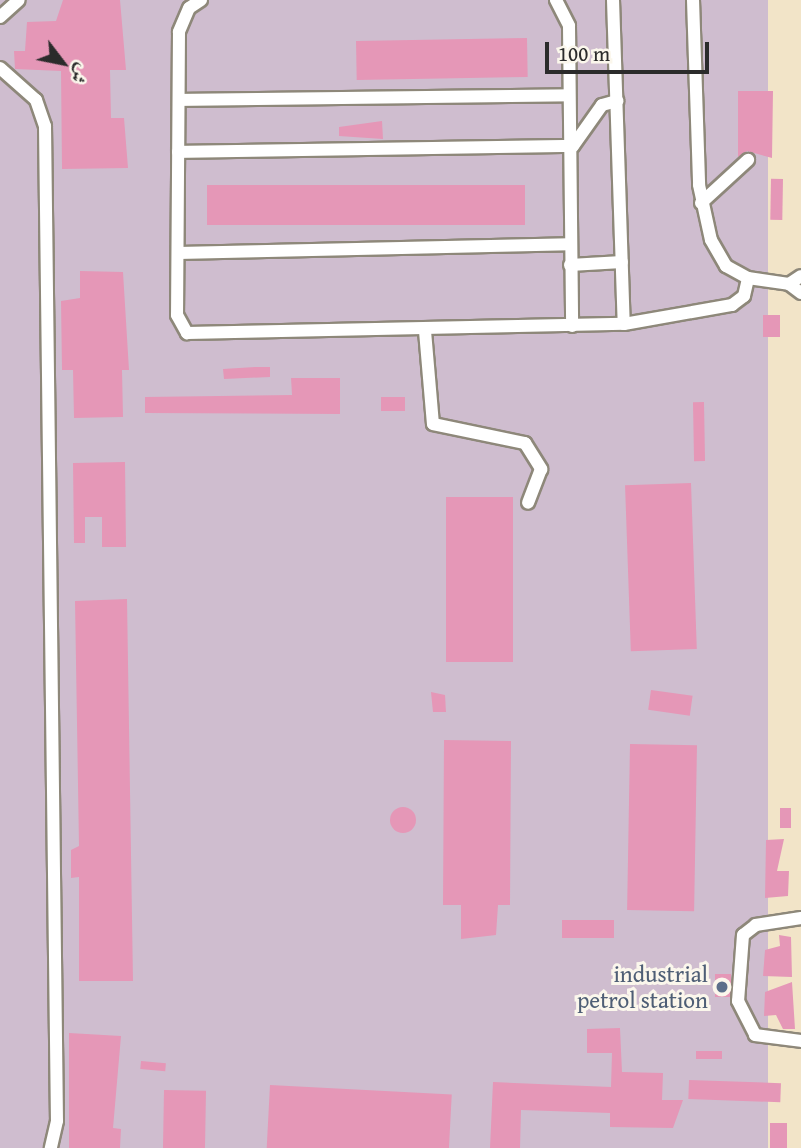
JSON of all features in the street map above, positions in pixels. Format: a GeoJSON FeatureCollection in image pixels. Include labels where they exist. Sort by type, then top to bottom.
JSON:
{"type":"FeatureCollection","features":[{"type":"Feature","properties":{"kind":"street"},"geometry":{"type":"LineString","coordinates":[[0,17],[19,0]]}},
{"type":"Feature","properties":{"kind":"street"},"geometry":{"type":"LineString","coordinates":[[201,0],[189,8],[179,32],[178,322],[187,333],[425,331],[624,324],[732,305],[744,296],[748,278]]}},
{"type":"Feature","properties":{"kind":"street"},"geometry":{"type":"LineString","coordinates":[[556,0],[568,14],[572,326]]}},
{"type":"Feature","properties":{"kind":"street"},"geometry":{"type":"LineString","coordinates":[[613,0],[624,324]]}},
{"type":"Feature","properties":{"kind":"street"},"geometry":{"type":"LineString","coordinates":[[693,0],[701,203],[715,251],[748,278],[789,284],[801,293]]}},
{"type":"Feature","properties":{"kind":"street"},"geometry":{"type":"LineString","coordinates":[[0,68],[36,100],[46,126],[57,1121],[51,1148]]}},
{"type":"Feature","properties":{"kind":"street"},"geometry":{"type":"LineString","coordinates":[[179,100],[568,95]]}},
{"type":"Feature","properties":{"kind":"street"},"geometry":{"type":"LineString","coordinates":[[178,152],[569,147],[581,142],[601,105],[617,101]]}},
{"type":"Feature","properties":{"kind":"street"},"geometry":{"type":"LineString","coordinates":[[701,203],[748,160]]}},
{"type":"Feature","properties":{"kind":"street"},"geometry":{"type":"LineString","coordinates":[[178,253],[569,244]]}},
{"type":"Feature","properties":{"kind":"street"},"geometry":{"type":"LineString","coordinates":[[570,265],[622,262]]}},
{"type":"Feature","properties":{"kind":"street"},"geometry":{"type":"LineString","coordinates":[[789,284],[801,276]]}},
{"type":"Feature","properties":{"kind":"street"},"geometry":{"type":"LineString","coordinates":[[425,331],[433,424],[525,443],[541,469],[528,503]]}},
{"type":"Feature","properties":{"kind":"street"},"geometry":{"type":"LineString","coordinates":[[801,918],[756,925],[743,935],[738,1001],[755,1035],[801,1041]]}},
{"type":"Feature","properties":{"kind":"shaded area"},"geometry":{"type":"Polygon","coordinates":[[[0,0],[768,0],[768,1148],[0,1148],[0,0]]]}},
{"type":"Feature","properties":{"kind":"building"},"geometry":{"type":"Polygon","coordinates":[[[63,0],[120,0],[126,70],[110,70],[111,118],[124,118],[128,168],[62,169],[61,71],[15,69],[14,51],[25,51],[27,22],[56,21],[63,0]]]}},
{"type":"Feature","properties":{"kind":"building"},"geometry":{"type":"Polygon","coordinates":[[[527,38],[528,77],[357,80],[356,41],[527,38]]]}},
{"type":"Feature","properties":{"kind":"building"},"geometry":{"type":"Polygon","coordinates":[[[738,91],[773,91],[772,158],[747,151],[738,157],[738,91]]]}},
{"type":"Feature","properties":{"kind":"building"},"geometry":{"type":"Polygon","coordinates":[[[382,121],[383,139],[339,136],[339,127],[382,121]]]}},
{"type":"Feature","properties":{"kind":"building"},"geometry":{"type":"Polygon","coordinates":[[[771,179],[783,179],[782,220],[770,220],[771,179]]]}},
{"type":"Feature","properties":{"kind":"building"},"geometry":{"type":"Polygon","coordinates":[[[207,185],[525,185],[525,225],[207,225],[207,185]]]}},
{"type":"Feature","properties":{"kind":"building"},"geometry":{"type":"Polygon","coordinates":[[[80,271],[123,272],[129,370],[122,370],[123,417],[74,418],[73,370],[62,370],[61,301],[80,298],[80,271]]]}},
{"type":"Feature","properties":{"kind":"building"},"geometry":{"type":"Polygon","coordinates":[[[763,315],[780,315],[780,337],[763,337],[763,315]]]}},
{"type":"Feature","properties":{"kind":"building"},"geometry":{"type":"Polygon","coordinates":[[[270,367],[270,377],[224,379],[223,369],[270,367]]]}},
{"type":"Feature","properties":{"kind":"building"},"geometry":{"type":"Polygon","coordinates":[[[291,378],[340,378],[340,414],[145,413],[145,397],[292,395],[291,378]]]}},
{"type":"Feature","properties":{"kind":"building"},"geometry":{"type":"Polygon","coordinates":[[[381,397],[405,397],[405,411],[381,411],[381,397]]]}},
{"type":"Feature","properties":{"kind":"building"},"geometry":{"type":"Polygon","coordinates":[[[693,402],[704,402],[705,461],[694,461],[693,402]]]}},
{"type":"Feature","properties":{"kind":"building"},"geometry":{"type":"Polygon","coordinates":[[[125,462],[126,547],[102,547],[102,517],[85,517],[85,543],[74,543],[73,463],[125,462]]]}},
{"type":"Feature","properties":{"kind":"building"},"geometry":{"type":"Polygon","coordinates":[[[691,483],[697,649],[631,651],[625,485],[691,483]]]}},
{"type":"Feature","properties":{"kind":"building"},"geometry":{"type":"Polygon","coordinates":[[[446,497],[513,497],[513,662],[446,662],[446,497]]]}},
{"type":"Feature","properties":{"kind":"building"},"geometry":{"type":"Polygon","coordinates":[[[127,599],[133,981],[79,981],[79,877],[71,878],[71,850],[79,846],[75,601],[127,599]]]}},
{"type":"Feature","properties":{"kind":"building"},"geometry":{"type":"Polygon","coordinates":[[[651,690],[693,696],[690,716],[648,710],[651,690]]]}},
{"type":"Feature","properties":{"kind":"building"},"geometry":{"type":"Polygon","coordinates":[[[431,692],[445,695],[446,712],[433,712],[431,692]]]}},
{"type":"Feature","properties":{"kind":"building"},"geometry":{"type":"Polygon","coordinates":[[[444,740],[511,741],[510,905],[498,905],[496,935],[461,939],[461,905],[443,905],[444,740]]]}},
{"type":"Feature","properties":{"kind":"building"},"geometry":{"type":"Polygon","coordinates":[[[630,744],[697,745],[694,911],[627,910],[630,744]]]}},
{"type":"Feature","properties":{"kind":"building"},"geometry":{"type":"Polygon","coordinates":[[[403,807],[412,811],[416,820],[412,829],[403,833],[394,829],[390,820],[394,811],[403,807]]]}},
{"type":"Feature","properties":{"kind":"building"},"geometry":{"type":"Polygon","coordinates":[[[780,808],[791,808],[791,828],[780,828],[780,808]]]}},
{"type":"Feature","properties":{"kind":"building"},"geometry":{"type":"Polygon","coordinates":[[[784,839],[777,871],[789,871],[788,896],[765,898],[766,840],[784,839]]]}},
{"type":"Feature","properties":{"kind":"building"},"geometry":{"type":"Polygon","coordinates":[[[562,920],[614,920],[614,938],[562,938],[562,920]]]}},
{"type":"Feature","properties":{"kind":"building"},"geometry":{"type":"Polygon","coordinates":[[[779,935],[791,937],[792,977],[763,976],[765,950],[780,946],[779,935]]]}},
{"type":"Feature","properties":{"kind":"building"},"geometry":{"type":"Polygon","coordinates":[[[715,974],[731,974],[731,997],[715,997],[715,974]]]}},
{"type":"Feature","properties":{"kind":"building"},"geometry":{"type":"Polygon","coordinates":[[[792,982],[795,1029],[783,1029],[776,1015],[764,1016],[765,992],[792,982]]]}},
{"type":"Feature","properties":{"kind":"building"},"geometry":{"type":"Polygon","coordinates":[[[620,1028],[622,1072],[663,1073],[662,1100],[683,1100],[673,1128],[610,1127],[610,1113],[521,1110],[520,1148],[490,1148],[493,1082],[611,1087],[612,1053],[587,1053],[587,1029],[620,1028]]]}},
{"type":"Feature","properties":{"kind":"building"},"geometry":{"type":"Polygon","coordinates":[[[69,1033],[121,1036],[113,1128],[121,1129],[120,1148],[69,1148],[69,1033]]]}},
{"type":"Feature","properties":{"kind":"building"},"geometry":{"type":"Polygon","coordinates":[[[696,1051],[722,1051],[722,1059],[696,1059],[696,1051]]]}},
{"type":"Feature","properties":{"kind":"building"},"geometry":{"type":"Polygon","coordinates":[[[141,1061],[166,1063],[165,1071],[140,1069],[141,1061]]]}},
{"type":"Feature","properties":{"kind":"building"},"geometry":{"type":"Polygon","coordinates":[[[689,1080],[781,1083],[780,1102],[688,1099],[689,1080]]]}},
{"type":"Feature","properties":{"kind":"building"},"geometry":{"type":"Polygon","coordinates":[[[270,1085],[452,1095],[449,1148],[267,1148],[270,1085]]]}},
{"type":"Feature","properties":{"kind":"building"},"geometry":{"type":"Polygon","coordinates":[[[164,1090],[206,1091],[205,1148],[163,1148],[164,1090]]]}},
{"type":"Feature","properties":{"kind":"building"},"geometry":{"type":"Polygon","coordinates":[[[770,1123],[787,1123],[787,1148],[770,1148],[770,1123]]]}},
{"type":"Feature","properties":{"kind":"place","name":"industrial petrol station"},"geometry":{"type":"Point","coordinates":[722,987]}}]}
